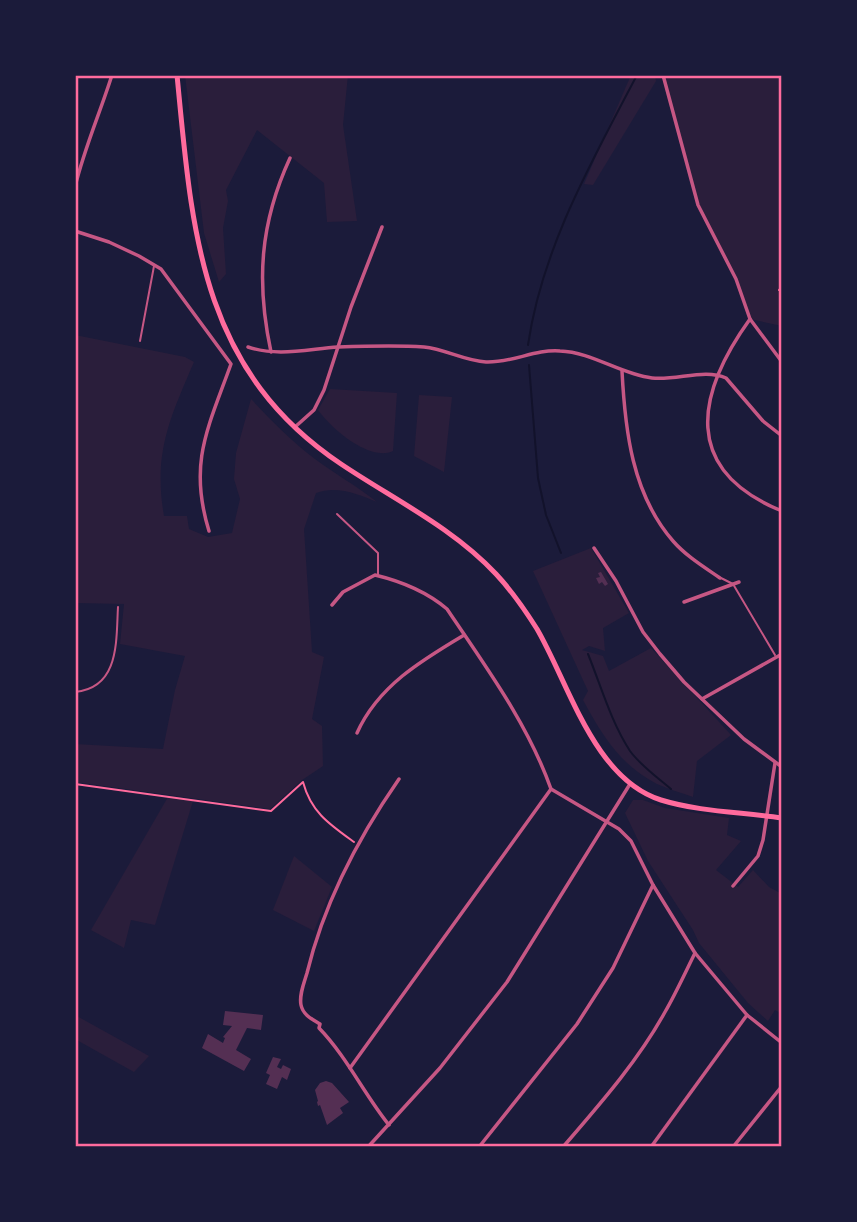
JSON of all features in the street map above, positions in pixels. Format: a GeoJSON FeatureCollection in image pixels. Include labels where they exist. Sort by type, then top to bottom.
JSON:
{"type":"FeatureCollection","features":[{"type":"Feature","properties":{"kind":"main road"},"geometry":{"type":"LineString","coordinates":[[177,75],[199,253],[211,295],[232,344],[249,374],[295,427],[341,464],[432,521],[494,572],[512,592],[537,630],[591,736],[630,784],[660,800],[690,807],[782,818]]}},
{"type":"Feature","properties":{"kind":"street"},"geometry":{"type":"LineString","coordinates":[[75,187],[83,153],[112,75]]}},
{"type":"Feature","properties":{"kind":"street"},"geometry":{"type":"LineString","coordinates":[[663,75],[698,205],[736,279],[750,319],[782,362]]}},
{"type":"Feature","properties":{"kind":"street"},"geometry":{"type":"LineString","coordinates":[[271,352],[262,292],[262,254],[274,194],[290,158]]}},
{"type":"Feature","properties":{"kind":"street"},"geometry":{"type":"LineString","coordinates":[[295,427],[314,410],[333,367],[352,305],[382,228]]}},
{"type":"Feature","properties":{"kind":"street"},"geometry":{"type":"LineString","coordinates":[[75,231],[109,242],[161,270],[230,364],[205,436],[200,462],[200,493],[209,531]]}},
{"type":"Feature","properties":{"kind":"street"},"geometry":{"type":"LineString","coordinates":[[750,319],[718,374],[707,412],[708,442],[720,466],[736,485],[760,501],[782,511]]}},
{"type":"Feature","properties":{"kind":"street"},"geometry":{"type":"LineString","coordinates":[[248,347],[271,352],[338,347],[428,347],[486,362],[537,351],[562,351],[587,356],[644,377],[667,380],[699,374],[718,374],[726,377],[762,421],[782,436]]}},
{"type":"Feature","properties":{"kind":"street"},"geometry":{"type":"LineString","coordinates":[[622,371],[625,423],[645,496],[673,541],[687,555],[720,578]]}},
{"type":"Feature","properties":{"kind":"street"},"geometry":{"type":"LineString","coordinates":[[594,548],[616,581],[643,632],[684,682],[744,739],[782,767]]}},
{"type":"Feature","properties":{"kind":"street"},"geometry":{"type":"LineString","coordinates":[[332,605],[343,592],[368,578],[378,576],[435,599],[447,609],[516,714],[542,764],[551,789],[620,829],[631,841],[653,884],[695,953],[747,1015],[782,1043]]}},
{"type":"Feature","properties":{"kind":"street"},"geometry":{"type":"LineString","coordinates":[[684,602],[739,582]]}},
{"type":"Feature","properties":{"kind":"street"},"geometry":{"type":"LineString","coordinates":[[357,733],[369,710],[394,682],[425,658],[464,635]]}},
{"type":"Feature","properties":{"kind":"street"},"geometry":{"type":"LineString","coordinates":[[702,699],[782,654]]}},
{"type":"Feature","properties":{"kind":"street"},"geometry":{"type":"LineString","coordinates":[[733,886],[758,856],[775,763]]}},
{"type":"Feature","properties":{"kind":"street"},"geometry":{"type":"LineString","coordinates":[[389,1125],[369,1101],[342,1052],[319,1028],[320,1024],[307,1016],[301,1005],[313,947],[331,900],[358,844],[399,779]]}},
{"type":"Feature","properties":{"kind":"street"},"geometry":{"type":"LineString","coordinates":[[368,1147],[467,1037],[507,982],[630,784]]}},
{"type":"Feature","properties":{"kind":"street"},"geometry":{"type":"LineString","coordinates":[[350,1068],[551,789]]}},
{"type":"Feature","properties":{"kind":"street"},"geometry":{"type":"LineString","coordinates":[[479,1147],[577,1024],[613,968],[653,884]]}},
{"type":"Feature","properties":{"kind":"street"},"geometry":{"type":"LineString","coordinates":[[564,1147],[622,1076],[649,1037],[665,1013],[695,953]]}},
{"type":"Feature","properties":{"kind":"street"},"geometry":{"type":"LineString","coordinates":[[651,1147],[747,1015]]}},
{"type":"Feature","properties":{"kind":"street"},"geometry":{"type":"LineString","coordinates":[[733,1147],[782,1086]]}},
{"type":"Feature","properties":{"kind":"lane"},"geometry":{"type":"LineString","coordinates":[[140,341],[154,265]]}},
{"type":"Feature","properties":{"kind":"lane"},"geometry":{"type":"LineString","coordinates":[[337,514],[378,553],[378,576]]}},
{"type":"Feature","properties":{"kind":"lane"},"geometry":{"type":"LineString","coordinates":[[720,578],[733,584],[776,657]]}},
{"type":"Feature","properties":{"kind":"lane"},"geometry":{"type":"LineString","coordinates":[[75,692],[90,688],[104,678],[115,660],[118,607]]}},
{"type":"Feature","properties":{"kind":"path"},"geometry":{"type":"LineString","coordinates":[[75,783],[271,811],[303,782],[308,800],[320,815],[358,844]]}},
{"type":"Feature","properties":{"kind":"shaded area"},"geometry":{"type":"Polygon","coordinates":[[[185,75],[348,75],[343,125],[357,221],[327,222],[324,183],[257,130],[226,190],[228,201],[223,228],[226,274],[219,282],[204,233],[185,75]]]}},
{"type":"Feature","properties":{"kind":"shaded area"},"geometry":{"type":"Polygon","coordinates":[[[631,75],[655,75],[656,81],[593,185],[584,184],[631,75]]]}},
{"type":"Feature","properties":{"kind":"shaded area"},"geometry":{"type":"Polygon","coordinates":[[[664,75],[782,75],[782,326],[750,319],[736,279],[698,205],[664,75]]]}},
{"type":"Feature","properties":{"kind":"shaded area"},"geometry":{"type":"Polygon","coordinates":[[[75,335],[185,357],[194,362],[171,419],[162,454],[161,494],[164,516],[187,516],[189,529],[208,537],[232,533],[240,499],[234,479],[236,453],[251,399],[306,452],[377,502],[339,490],[316,493],[304,529],[312,652],[324,657],[312,719],[322,726],[323,766],[302,780],[270,809],[75,782],[75,744],[163,749],[185,656],[120,644],[124,604],[75,603],[75,335]]]}},
{"type":"Feature","properties":{"kind":"shaded area"},"geometry":{"type":"Polygon","coordinates":[[[330,389],[397,393],[393,451],[383,453],[362,448],[332,426],[318,410],[330,389]]]}},
{"type":"Feature","properties":{"kind":"shaded area"},"geometry":{"type":"Polygon","coordinates":[[[419,395],[452,397],[444,472],[414,456],[419,395]]]}},
{"type":"Feature","properties":{"kind":"shaded area"},"geometry":{"type":"Polygon","coordinates":[[[591,548],[629,613],[603,628],[605,651],[589,646],[582,650],[603,656],[609,671],[651,648],[731,735],[697,761],[693,797],[657,784],[633,768],[613,748],[583,700],[588,691],[533,571],[591,548]]]}},
{"type":"Feature","properties":{"kind":"shaded area"},"geometry":{"type":"Polygon","coordinates":[[[168,797],[193,801],[155,925],[131,920],[124,948],[91,930],[168,797]]]}},
{"type":"Feature","properties":{"kind":"shaded area"},"geometry":{"type":"Polygon","coordinates":[[[633,800],[729,818],[727,835],[741,841],[716,870],[738,887],[753,870],[769,887],[782,894],[782,1014],[775,1010],[768,1021],[748,1003],[699,943],[648,861],[625,813],[633,800]]]}},
{"type":"Feature","properties":{"kind":"shaded area"},"geometry":{"type":"Polygon","coordinates":[[[294,856],[332,887],[314,931],[273,910],[294,856]]]}},
{"type":"Feature","properties":{"kind":"shaded area"},"geometry":{"type":"Polygon","coordinates":[[[75,1015],[149,1056],[134,1072],[75,1039],[75,1015]]]}},
{"type":"Feature","properties":{"kind":"building"},"geometry":{"type":"Polygon","coordinates":[[[601,572],[608,584],[605,586],[602,582],[599,584],[596,578],[600,577],[598,573],[601,572]]]}},
{"type":"Feature","properties":{"kind":"building"},"geometry":{"type":"Polygon","coordinates":[[[225,1011],[263,1015],[261,1030],[247,1028],[236,1050],[251,1059],[244,1071],[202,1048],[208,1034],[223,1043],[223,1037],[232,1026],[223,1025],[225,1011]]]}},
{"type":"Feature","properties":{"kind":"building"},"geometry":{"type":"Polygon","coordinates":[[[273,1057],[281,1059],[277,1067],[281,1069],[283,1065],[291,1069],[287,1080],[282,1077],[277,1089],[266,1084],[270,1075],[266,1073],[273,1057]]]}},
{"type":"Feature","properties":{"kind":"building"},"geometry":{"type":"Polygon","coordinates":[[[320,1083],[332,1083],[349,1102],[340,1108],[343,1113],[327,1125],[320,1105],[318,1106],[315,1090],[320,1083]]]}},
{"type":"Feature","properties":{"kind":"waterway"},"geometry":{"type":"LineString","coordinates":[[528,345],[535,309],[557,240],[586,173],[637,75]]}},
{"type":"Feature","properties":{"kind":"waterway"},"geometry":{"type":"LineString","coordinates":[[529,365],[538,478],[546,515],[561,553]]}},
{"type":"Feature","properties":{"kind":"waterway"},"geometry":{"type":"LineString","coordinates":[[588,654],[623,740],[644,766],[671,789]]}}]}
